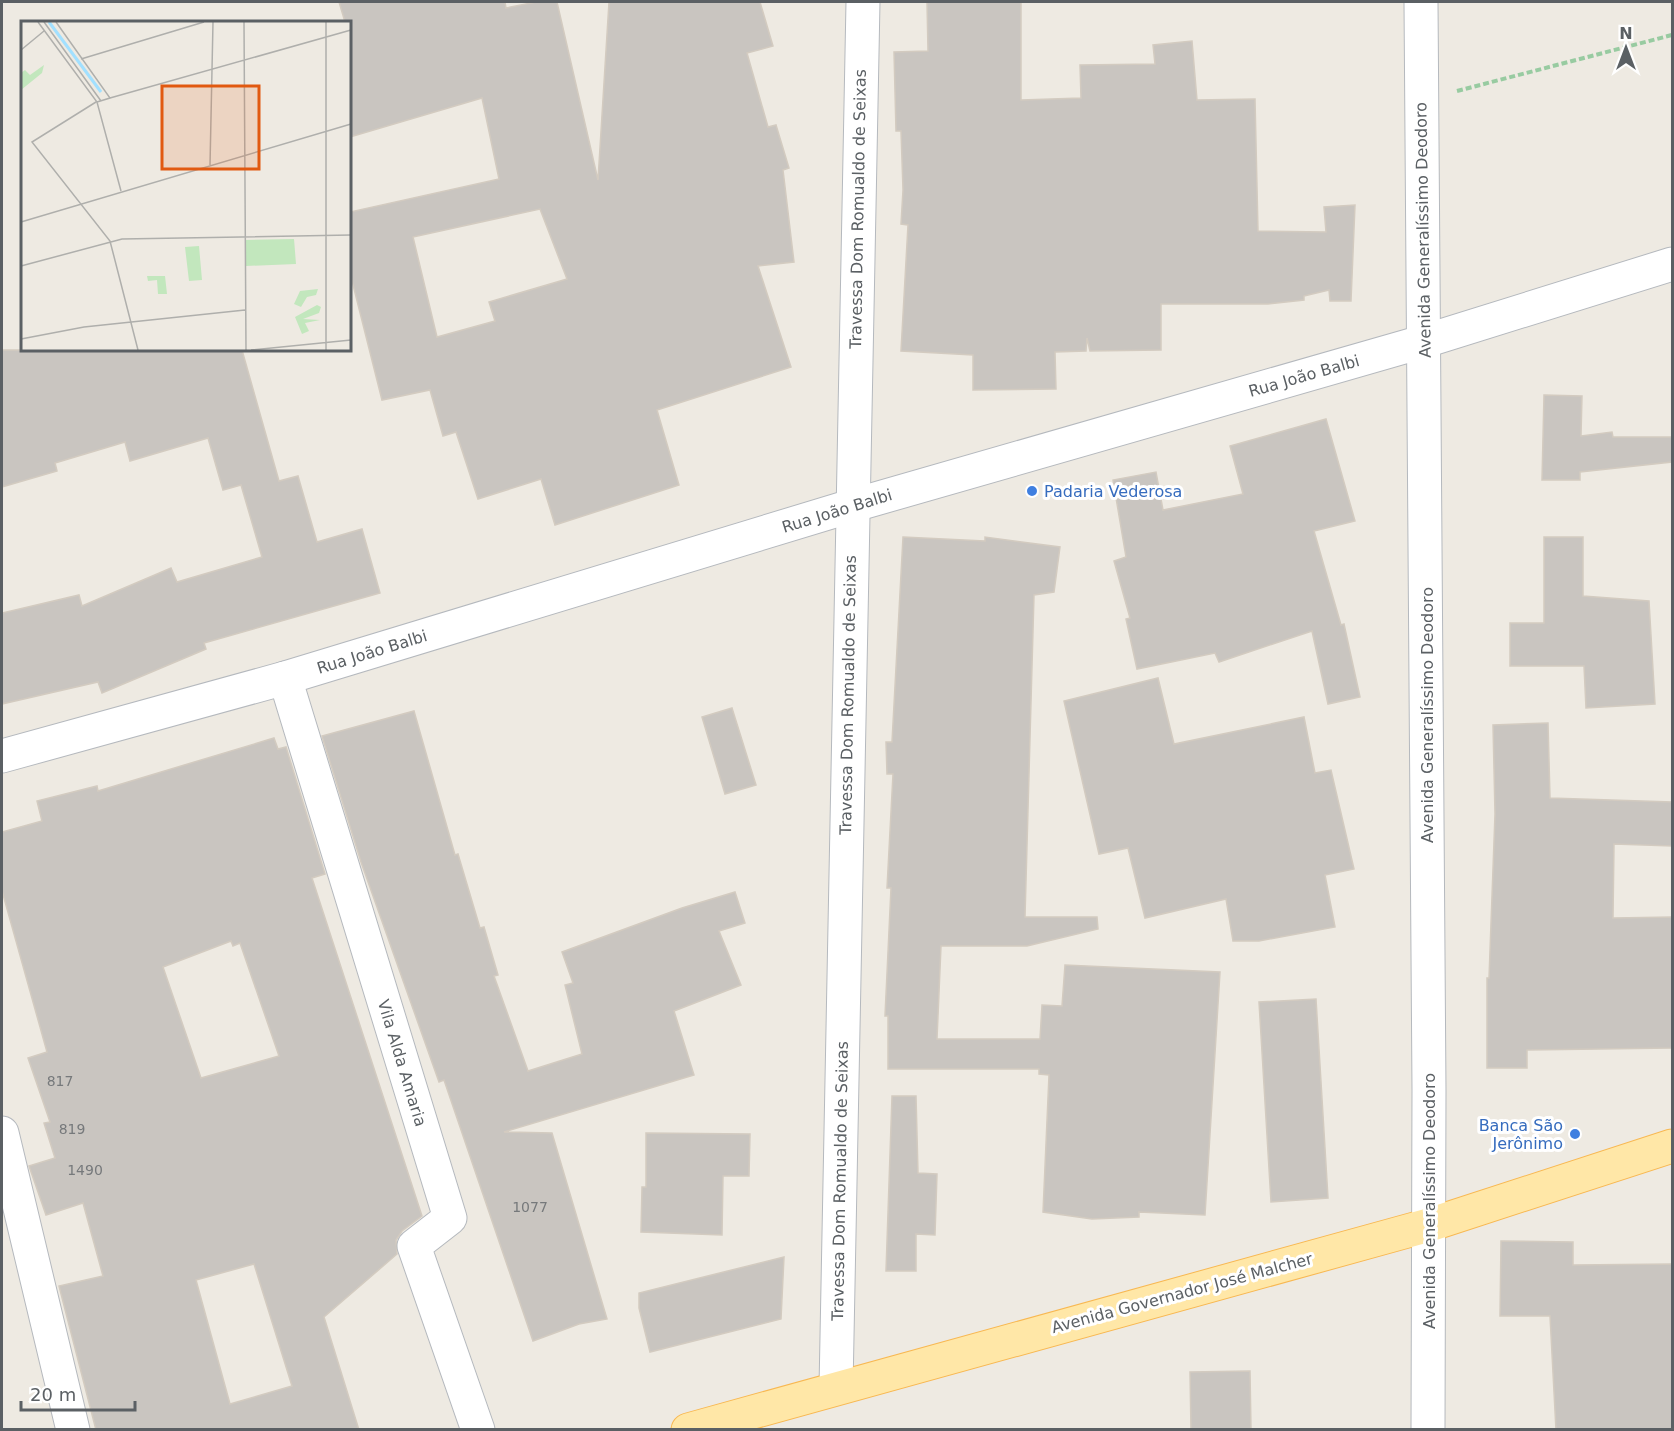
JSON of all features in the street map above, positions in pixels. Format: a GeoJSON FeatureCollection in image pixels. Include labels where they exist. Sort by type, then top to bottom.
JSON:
{"type":"FeatureCollection","features":[{"type":"Feature","properties":{"kind":"main road","name":"Avenida Governador José Malcher"},"geometry":{"type":"LineString","coordinates":[[688,1430],[1429,1225],[1672,1146]]}},
{"type":"Feature","properties":{"kind":"street","name":"Travessa Dom Romualdo de Seixas"},"geometry":{"type":"LineString","coordinates":[[836,1388],[851,506],[863,2]]}},
{"type":"Feature","properties":{"kind":"street","name":"Avenida Generalíssimo Deodoro"},"geometry":{"type":"LineString","coordinates":[[1421,2],[1425,341],[1428,1430]]}},
{"type":"Feature","properties":{"kind":"street","name":"Rua João Balbi"},"geometry":{"type":"LineString","coordinates":[[2,756],[285,678],[851,506],[1425,341],[1672,264]]}},
{"type":"Feature","properties":{"kind":"street","name":"Vila Alda Amaria"},"geometry":{"type":"LineString","coordinates":[[285,678],[450,1218],[414,1246],[478,1430]]}},
{"type":"Feature","properties":{"kind":"street"},"geometry":{"type":"LineString","coordinates":[[2,1140],[73,1430]]}},
{"type":"Feature","properties":{"kind":"path"},"geometry":{"type":"LineString","coordinates":[[1422,101],[1672,34]]}},
{"type":"Feature","properties":{"kind":"building"},"geometry":{"type":"Polygon","coordinates":[[[339,2],[505,2],[506,8],[536,2],[557,2],[598,180],[609,2],[760,2],[773,46],[747,53],[768,127],[776,125],[789,168],[783,170],[794,262],[758,266],[791,367],[657,410],[679,485],[555,525],[541,479],[478,499],[456,432],[443,436],[430,390],[382,400],[351,277],[351,212],[499,179],[482,98],[351,137],[351,21],[345,21],[339,2]],[[540,209],[413,237],[437,337],[495,321],[489,302],[567,279],[540,209]]]}},
{"type":"Feature","properties":{"kind":"building"},"geometry":{"type":"Polygon","coordinates":[[[927,2],[1021,2],[1021,100],[1081,98],[1080,65],[1155,64],[1153,45],[1192,41],[1197,100],[1255,99],[1258,231],[1326,232],[1324,207],[1355,205],[1351,301],[1330,301],[1329,290],[1304,296],[1304,300],[1268,304],[1161,304],[1161,350],[1090,351],[1087,338],[1086,351],[1055,352],[1056,389],[973,390],[973,355],[901,351],[908,225],[901,224],[903,190],[901,131],[896,131],[894,52],[928,51],[927,2]]]}},
{"type":"Feature","properties":{"kind":"building"},"geometry":{"type":"Polygon","coordinates":[[[2,350],[242,351],[279,481],[298,476],[317,542],[362,529],[380,593],[204,643],[206,649],[102,693],[98,682],[2,704],[2,613],[79,595],[82,606],[171,568],[177,582],[262,557],[241,485],[223,490],[208,438],[130,461],[125,442],[55,463],[57,471],[2,487],[2,350]]]}},
{"type":"Feature","properties":{"kind":"building"},"geometry":{"type":"Polygon","coordinates":[[[1544,395],[1582,396],[1581,436],[1612,432],[1613,437],[1672,437],[1672,462],[1580,472],[1580,480],[1542,480],[1544,395]]]}},
{"type":"Feature","properties":{"kind":"building"},"geometry":{"type":"Polygon","coordinates":[[[1326,419],[1355,521],[1314,531],[1341,625],[1344,624],[1360,697],[1328,704],[1312,631],[1219,662],[1215,653],[1137,669],[1126,619],[1130,618],[1114,561],[1126,557],[1113,480],[1156,472],[1163,510],[1243,494],[1230,446],[1326,419]]]}},
{"type":"Feature","properties":{"kind":"building"},"geometry":{"type":"Polygon","coordinates":[[[903,537],[985,541],[985,537],[1060,547],[1054,592],[1034,595],[1025,917],[1097,917],[1098,929],[1027,946],[941,946],[937,1039],[1040,1039],[1042,1005],[1062,1006],[1065,965],[1220,972],[1205,1215],[1139,1212],[1139,1217],[1092,1219],[1043,1212],[1049,1075],[1039,1074],[1039,1069],[888,1069],[888,1016],[885,1016],[891,888],[887,888],[893,774],[887,774],[886,742],[892,742],[903,537]]]}},
{"type":"Feature","properties":{"kind":"building"},"geometry":{"type":"Polygon","coordinates":[[[1544,537],[1583,537],[1583,596],[1649,601],[1655,704],[1586,708],[1584,666],[1510,666],[1510,623],[1544,623],[1544,537]]]}},
{"type":"Feature","properties":{"kind":"building"},"geometry":{"type":"Polygon","coordinates":[[[1158,678],[1174,744],[1304,717],[1315,773],[1331,770],[1354,869],[1325,875],[1335,927],[1259,941],[1233,941],[1226,899],[1145,918],[1128,848],[1099,854],[1064,701],[1158,678]]]}},
{"type":"Feature","properties":{"kind":"building"},"geometry":{"type":"Polygon","coordinates":[[[732,708],[756,785],[725,794],[702,717],[732,708]]]}},
{"type":"Feature","properties":{"kind":"building"},"geometry":{"type":"Polygon","coordinates":[[[414,711],[455,855],[458,854],[480,928],[484,927],[498,975],[494,976],[528,1071],[582,1054],[565,985],[573,983],[562,952],[682,908],[735,892],[745,923],[719,931],[741,985],[674,1011],[694,1075],[504,1132],[552,1133],[607,1319],[579,1324],[533,1341],[444,1080],[439,1082],[361,862],[322,736],[414,711]]]}},
{"type":"Feature","properties":{"kind":"building"},"geometry":{"type":"Polygon","coordinates":[[[1548,723],[1550,798],[1672,802],[1672,846],[1614,844],[1613,918],[1672,917],[1672,1048],[1527,1050],[1527,1068],[1487,1068],[1487,978],[1489,978],[1495,814],[1493,725],[1548,723]]]}},
{"type":"Feature","properties":{"kind":"building"},"geometry":{"type":"Polygon","coordinates":[[[274,738],[278,749],[286,747],[325,874],[312,878],[422,1216],[402,1231],[396,1240],[397,1254],[324,1317],[359,1430],[96,1430],[59,1286],[103,1276],[83,1203],[46,1215],[29,1166],[55,1158],[44,1123],[50,1122],[28,1058],[47,1052],[2,891],[2,832],[42,821],[37,801],[97,786],[98,791],[274,738]],[[231,941],[163,967],[201,1078],[279,1056],[240,943],[233,946],[231,941]],[[254,1264],[196,1280],[230,1404],[292,1386],[254,1264]]]}},
{"type":"Feature","properties":{"kind":"building"},"geometry":{"type":"Polygon","coordinates":[[[1316,999],[1328,1198],[1271,1202],[1259,1002],[1316,999]]]}},
{"type":"Feature","properties":{"kind":"building"},"geometry":{"type":"Polygon","coordinates":[[[892,1096],[916,1096],[918,1173],[937,1174],[935,1235],[916,1234],[916,1271],[886,1271],[892,1096]]]}},
{"type":"Feature","properties":{"kind":"building"},"geometry":{"type":"Polygon","coordinates":[[[646,1133],[750,1134],[749,1176],[723,1176],[722,1235],[641,1232],[642,1187],[646,1187],[646,1133]]]}},
{"type":"Feature","properties":{"kind":"building"},"geometry":{"type":"Polygon","coordinates":[[[1501,1241],[1573,1242],[1573,1265],[1672,1264],[1672,1430],[1556,1430],[1550,1316],[1500,1316],[1501,1241]]]}},
{"type":"Feature","properties":{"kind":"building"},"geometry":{"type":"Polygon","coordinates":[[[784,1257],[781,1319],[650,1352],[639,1308],[639,1293],[784,1257]]]}},
{"type":"Feature","properties":{"kind":"building"},"geometry":{"type":"Polygon","coordinates":[[[1250,1371],[1251,1430],[1191,1430],[1190,1372],[1250,1371]]]}},
{"type":"Feature","properties":{"kind":"place","name":"Padaria Vederosa"},"geometry":{"type":"Point","coordinates":[1032,491]}},
{"type":"Feature","properties":{"kind":"place","name":"Banca São Jerônimo"},"geometry":{"type":"Point","coordinates":[1575,1134]}}]}
